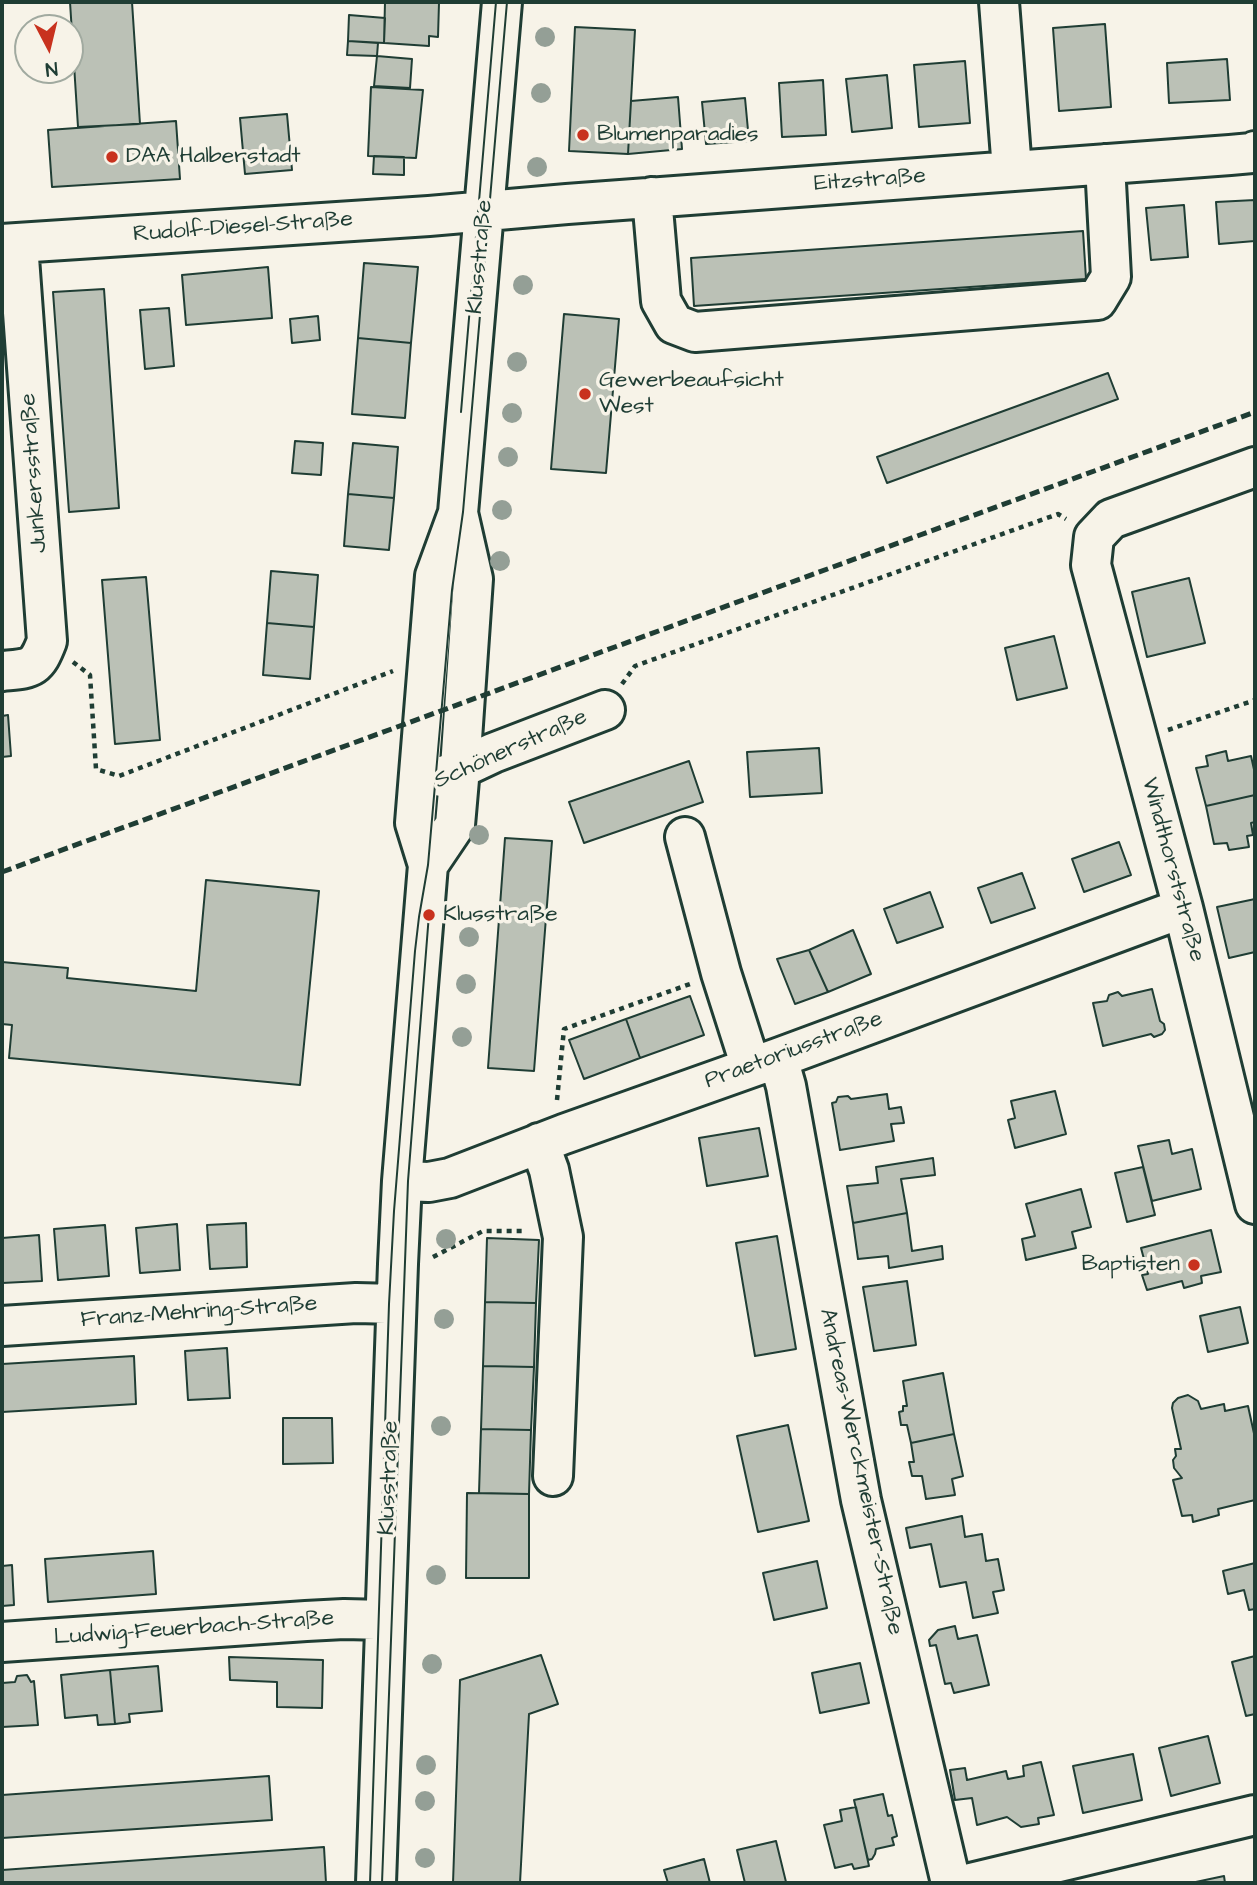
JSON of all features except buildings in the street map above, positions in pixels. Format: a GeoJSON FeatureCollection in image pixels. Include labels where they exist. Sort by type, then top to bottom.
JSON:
{"type":"FeatureCollection","features":[{"type":"Feature","properties":{"kind":"street","name":"Klusstraße"},"geometry":{"type":"LineString","coordinates":[[376,1883],[402,1181],[428,865],[415,823],[435,576],[458,513],[502,2]]}},
{"type":"Feature","properties":{"kind":"street"},"geometry":{"type":"LineString","coordinates":[[999,2],[1012,170]]}},
{"type":"Feature","properties":{"kind":"street","name":"Eitzstraße"},"geometry":{"type":"LineString","coordinates":[[485,211],[1255,151]]}},
{"type":"Feature","properties":{"kind":"street"},"geometry":{"type":"LineString","coordinates":[[652,198],[661,301],[674,324],[695,332],[709,331],[1097,300],[1111,277],[1105,164]]}},
{"type":"Feature","properties":{"kind":"street","name":"Rudolf-Diesel-Straße"},"geometry":{"type":"LineString","coordinates":[[10,244],[485,211]]}},
{"type":"Feature","properties":{"kind":"street","name":"Junkersstraße"},"geometry":{"type":"LineString","coordinates":[[10,244],[47,641]]}},
{"type":"Feature","properties":{"kind":"street"},"geometry":{"type":"LineString","coordinates":[[1094,537],[1111,519],[1255,467]]}},
{"type":"Feature","properties":{"kind":"street","name":"Klusstraße"},"geometry":{"type":"LineString","coordinates":[[428,865],[455,825],[460,768],[473,579],[458,513]]}},
{"type":"Feature","properties":{"kind":"street","name":"Windthorststraße"},"geometry":{"type":"LineString","coordinates":[[1094,537],[1091,565],[1183,908],[1255,1204]]}},
{"type":"Feature","properties":{"kind":"street"},"geometry":{"type":"LineString","coordinates":[[2,671],[28,668],[41,658],[47,641]]}},
{"type":"Feature","properties":{"kind":"street","name":"Schönerstraße"},"geometry":{"type":"LineString","coordinates":[[418,793],[435,780],[493,753],[605,710]]}},
{"type":"Feature","properties":{"kind":"street","name":"Andreas-Werckmeister-Straße"},"geometry":{"type":"LineString","coordinates":[[685,837],[721,973],[764,1062],[786,1086],[862,1500],[951,1883]]}},
{"type":"Feature","properties":{"kind":"street","name":"Praetoriusstraße"},"geometry":{"type":"LineString","coordinates":[[402,1181],[429,1182],[450,1178],[1183,908]]}},
{"type":"Feature","properties":{"kind":"street"},"geometry":{"type":"LineString","coordinates":[[551,1139],[549,1170],[562,1231],[553,1476]]}},
{"type":"Feature","properties":{"kind":"street","name":"Franz-Mehring-Straße"},"geometry":{"type":"LineString","coordinates":[[2,1326],[356,1303],[396,1304]]}},
{"type":"Feature","properties":{"kind":"street","name":"Ludwig-Feuerbach-Straße"},"geometry":{"type":"LineString","coordinates":[[2,1642],[306,1621],[386,1620]]}},
{"type":"Feature","properties":{"kind":"street"},"geometry":{"type":"LineString","coordinates":[[971,1883],[1255,1815]]}},
{"type":"Feature","properties":{"kind":"path"},"geometry":{"type":"LineString","coordinates":[[605,710],[635,666],[1058,514],[1094,537]]}},
{"type":"Feature","properties":{"kind":"path"},"geometry":{"type":"LineString","coordinates":[[47,641],[90,675],[96,769],[118,776],[429,657]]}},
{"type":"Feature","properties":{"kind":"path"},"geometry":{"type":"LineString","coordinates":[[1138,740],[1255,700]]}},
{"type":"Feature","properties":{"kind":"path"},"geometry":{"type":"LineString","coordinates":[[551,1139],[564,1029],[721,973]]}},
{"type":"Feature","properties":{"kind":"path"},"geometry":{"type":"LineString","coordinates":[[398,1264],[436,1256],[483,1231],[562,1231]]}},
{"type":"Feature","properties":{"kind":"tram line"},"geometry":{"type":"LineString","coordinates":[[461,412],[496,2]]}},
{"type":"Feature","properties":{"kind":"tram line"},"geometry":{"type":"LineString","coordinates":[[370,1883],[394,1211],[415,951],[428,865],[452,590],[463,512],[507,2]]}},
{"type":"Feature","properties":{"kind":"tram line"},"geometry":{"type":"LineString","coordinates":[[382,1883],[408,1181],[429,914]]}},
{"type":"Feature","properties":{"kind":"railway"},"geometry":{"type":"LineString","coordinates":[[2,872],[1255,412]]}},
{"type":"Feature","properties":{"kind":"place","name":"Blumenparadies"},"geometry":{"type":"Point","coordinates":[583,135]}},
{"type":"Feature","properties":{"kind":"place","name":"DAA Halberstadt"},"geometry":{"type":"Point","coordinates":[112,157]}},
{"type":"Feature","properties":{"kind":"place","name":"Gewerbeaufsicht West"},"geometry":{"type":"Point","coordinates":[585,394]}},
{"type":"Feature","properties":{"kind":"place","name":"Klusstraße"},"geometry":{"type":"Point","coordinates":[429,915]}},
{"type":"Feature","properties":{"kind":"place","name":"Baptisten"},"geometry":{"type":"Point","coordinates":[1194,1265]}}]}
